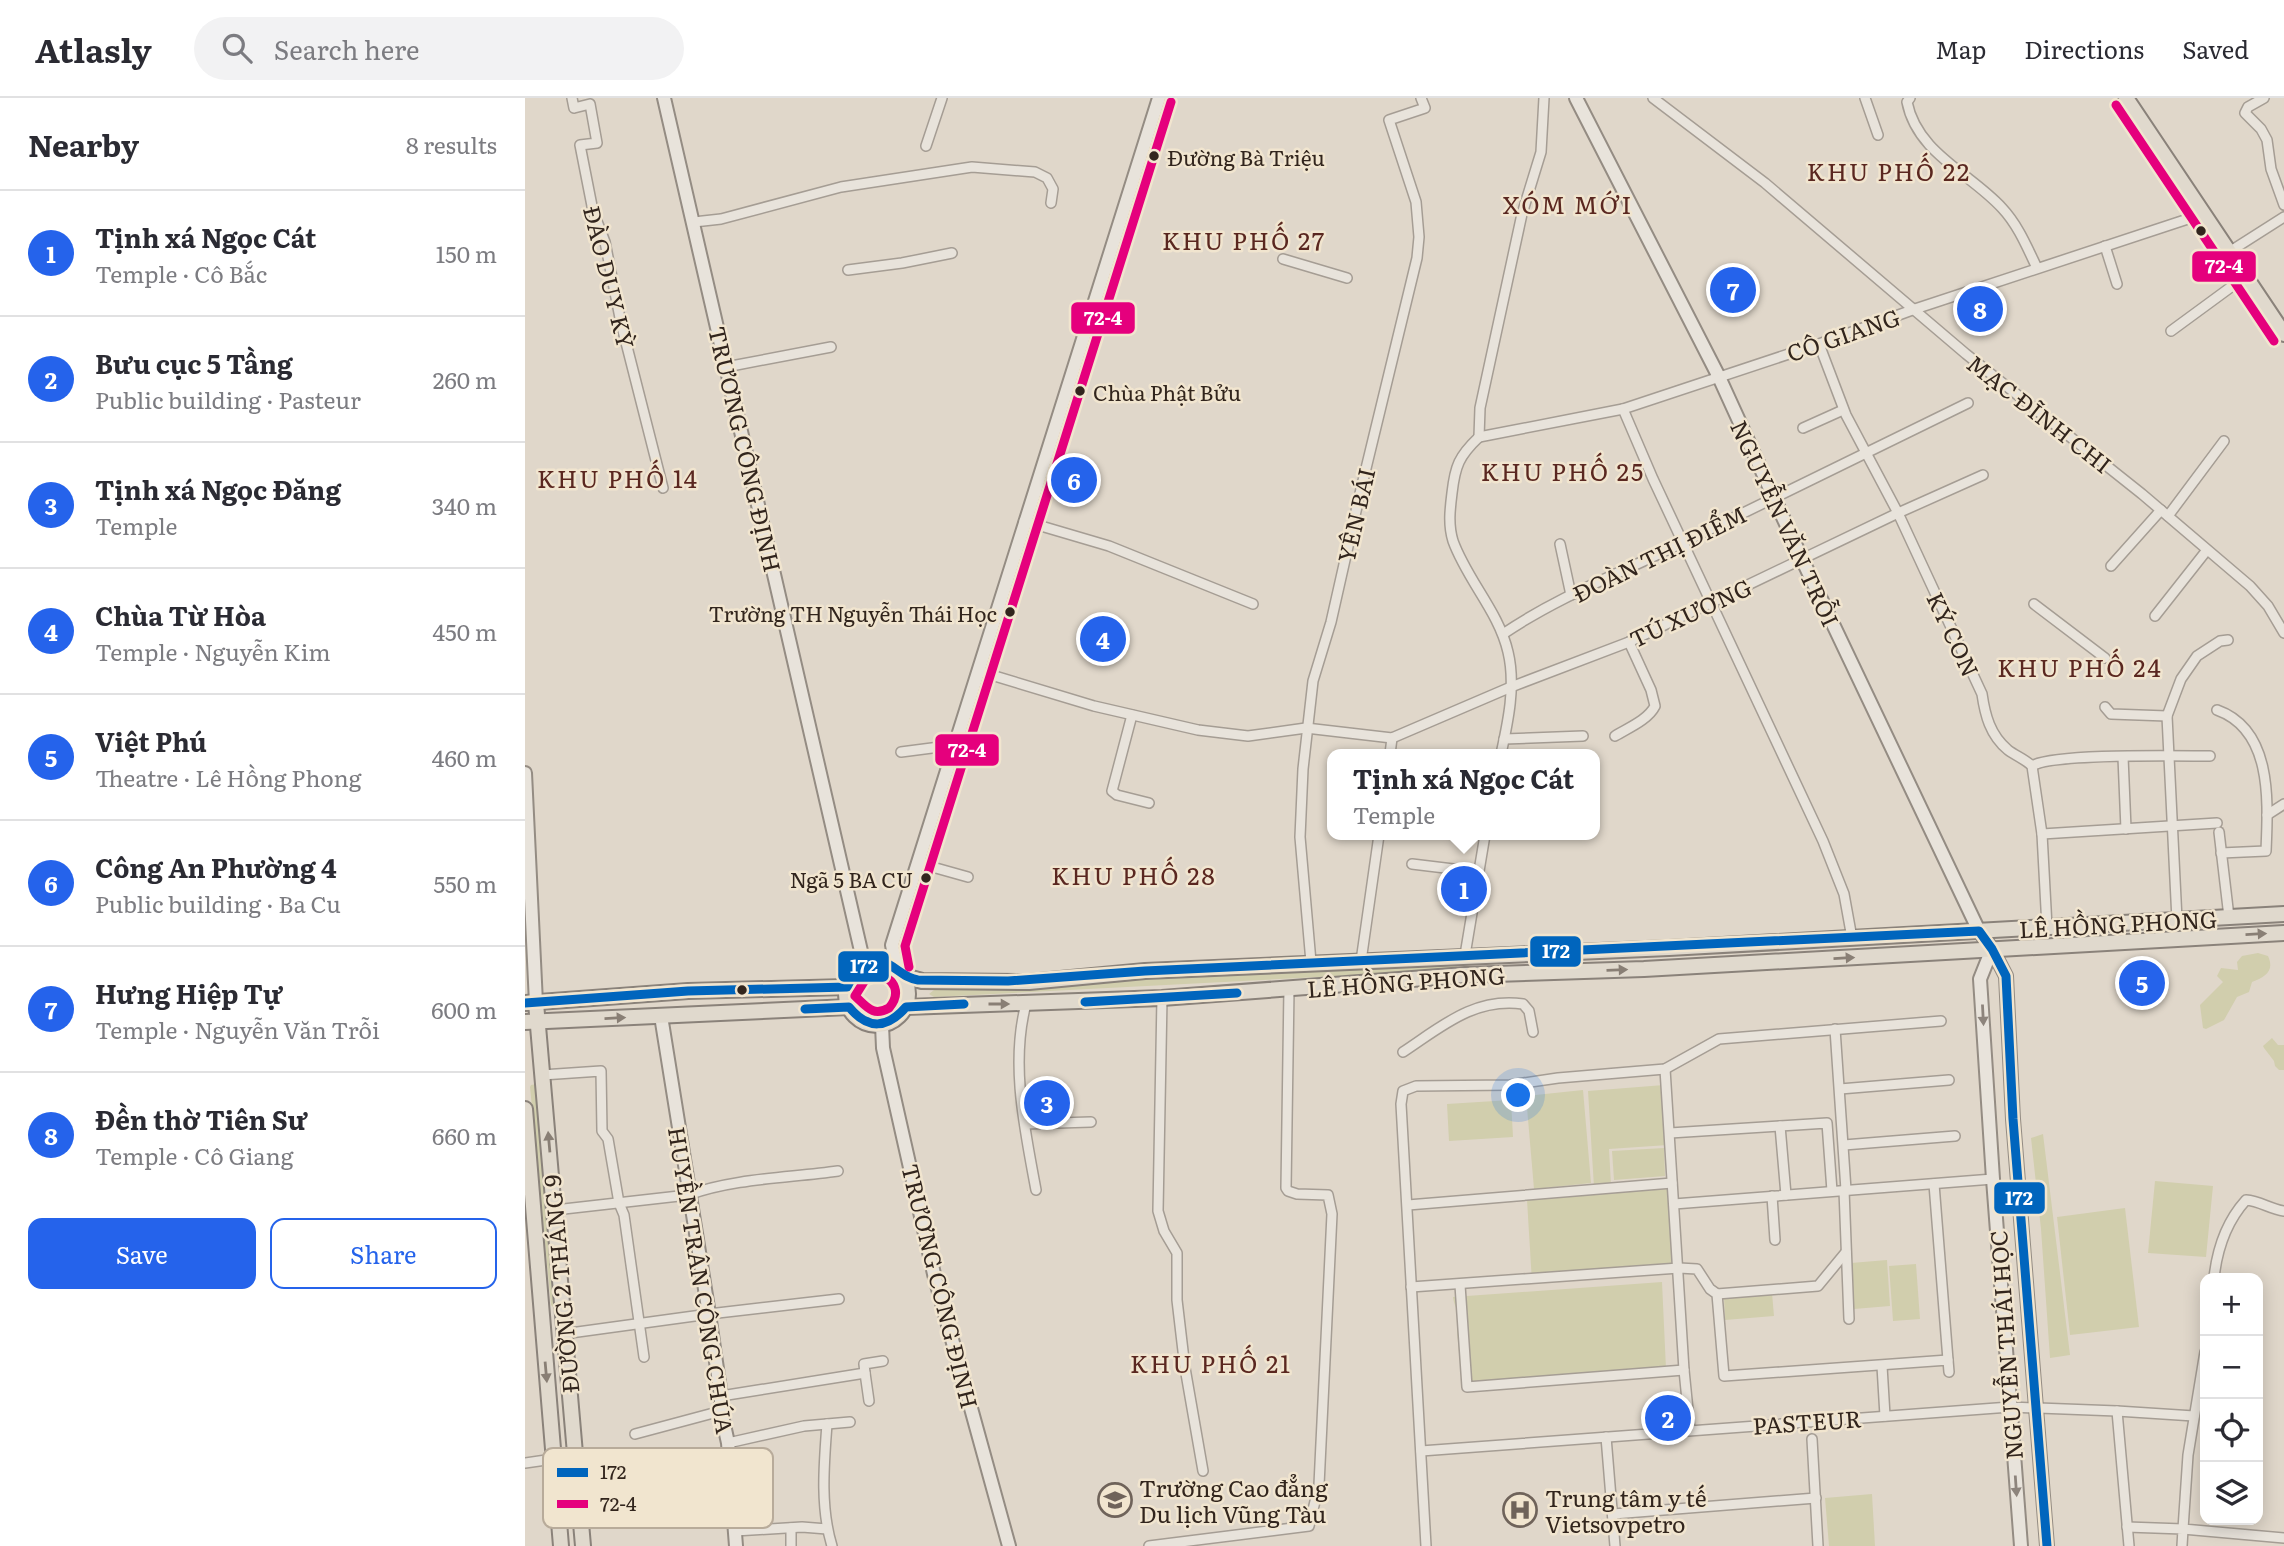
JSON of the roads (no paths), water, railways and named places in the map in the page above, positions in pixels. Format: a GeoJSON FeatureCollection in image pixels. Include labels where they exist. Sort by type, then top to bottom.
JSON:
{"type":"FeatureCollection","features":[{"type":"Feature","properties":{"kind":"main road","name":"TRƯƠNG CÔNG ĐỊNH"},"geometry":{"type":"LineString","coordinates":[[664,98],[866,964]]}},
{"type":"Feature","properties":{"kind":"main road"},"geometry":{"type":"LineString","coordinates":[[900,973],[887,964],[866,964],[851,977],[847,987],[849,1007],[862,1021],[882,1025],[892,1022],[906,1007],[908,986],[900,973],[892,945],[1159,98]]}},
{"type":"Feature","properties":{"kind":"main road","name":"NGUYỄN VĂN TRỖI"},"geometry":{"type":"LineString","coordinates":[[1576,98],[1719,377],[1802,559],[1979,931],[1992,949]]}},
{"type":"Feature","properties":{"kind":"main road"},"geometry":{"type":"LineString","coordinates":[[2126,98],[2284,334]]}},
{"type":"Feature","properties":{"kind":"main road"},"geometry":{"type":"LineString","coordinates":[[525,773],[531,1003],[688,991],[847,987]]}},
{"type":"Feature","properties":{"kind":"main road","name":"LÊ HỒNG PHONG"},"geometry":{"type":"LineString","coordinates":[[900,973],[922,981],[1029,982],[1145,971],[1311,962],[1852,938],[2284,914]]}},
{"type":"Feature","properties":{"kind":"main road"},"geometry":{"type":"LineString","coordinates":[[2221,936],[2224,918]]}},
{"type":"Feature","properties":{"kind":"main road"},"geometry":{"type":"LineString","coordinates":[[2020,929],[2021,947]]}},
{"type":"Feature","properties":{"kind":"main road","name":"LÊ HỒNG PHONG"},"geometry":{"type":"LineString","coordinates":[[906,1007],[929,1004],[1025,1004],[1162,998],[1465,975],[1644,969],[2284,933]]}},
{"type":"Feature","properties":{"kind":"main road","name":"NGUYỄN THÁI HỌC"},"geometry":{"type":"LineString","coordinates":[[1992,949],[2006,976],[2018,1177],[2047,1546]]}},
{"type":"Feature","properties":{"kind":"main road","name":"NGUYỄN THÁI HỌC"},"geometry":{"type":"LineString","coordinates":[[1992,949],[1980,979],[2021,1546]]}},
{"type":"Feature","properties":{"kind":"main road"},"geometry":{"type":"LineString","coordinates":[[1465,955],[1465,975]]}},
{"type":"Feature","properties":{"kind":"main road","name":"ĐƯỜNG 2 THÁNG 9"},"geometry":{"type":"LineString","coordinates":[[531,1003],[531,1022],[542,1075],[555,1210],[574,1448]]}},
{"type":"Feature","properties":{"kind":"main road"},"geometry":{"type":"LineString","coordinates":[[531,1022],[849,1007]]}},
{"type":"Feature","properties":{"kind":"main road","name":"HUYỀN TRÂN CÔNG CHÚA"},"geometry":{"type":"LineString","coordinates":[[661,1016],[728,1448]]}},
{"type":"Feature","properties":{"kind":"main road","name":"TRƯƠNG CÔNG ĐỊNH"},"geometry":{"type":"LineString","coordinates":[[882,1025],[883,1048],[934,1274],[1009,1546]]}},
{"type":"Feature","properties":{"kind":"main road","name":"ĐƯỜNG 2 THÁNG 9"},"geometry":{"type":"LineString","coordinates":[[525,1109],[530,1205],[552,1448]]}},
{"type":"Feature","properties":{"kind":"main road"},"geometry":{"type":"LineString","coordinates":[[1993,1180],[2018,1177]]}},
{"type":"Feature","properties":{"kind":"main road"},"geometry":{"type":"LineString","coordinates":[[543,1336],[563,1334]]}},
{"type":"Feature","properties":{"kind":"main road","name":"ĐƯỜNG 2 THÁNG 9"},"geometry":{"type":"LineString","coordinates":[[560,1528],[561,1546]]}},
{"type":"Feature","properties":{"kind":"main road","name":"ĐƯỜNG 2 THÁNG 9"},"geometry":{"type":"LineString","coordinates":[[581,1528],[583,1546]]}},
{"type":"Feature","properties":{"kind":"main road","name":"HUYỀN TRÂN CÔNG CHÚA"},"geometry":{"type":"LineString","coordinates":[[736,1528],[736,1546]]}},
{"type":"Feature","properties":{"kind":"street","name":"ĐÀO DUY KỲ"},"geometry":{"type":"LineString","coordinates":[[572,98],[573,108],[590,104],[597,143],[580,145],[593,211],[605,242],[621,323],[663,488]]}},
{"type":"Feature","properties":{"kind":"street"},"geometry":{"type":"LineString","coordinates":[[926,146],[941,98]]}},
{"type":"Feature","properties":{"kind":"street","name":"YÊN BÁI"},"geometry":{"type":"LineString","coordinates":[[1311,962],[1300,837],[1306,729],[1313,681],[1331,622],[1360,489],[1417,258],[1419,237],[1416,202],[1389,120],[1425,108],[1421,98]]}},
{"type":"Feature","properties":{"kind":"street"},"geometry":{"type":"LineString","coordinates":[[1502,749],[1511,687],[1509,656],[1503,634],[1453,540],[1450,522],[1457,461],[1479,437],[1481,408],[1522,214],[1541,152],[1544,98]]}},
{"type":"Feature","properties":{"kind":"street","name":"MẠC ĐĨNH CHI"},"geometry":{"type":"LineString","coordinates":[[1653,98],[1765,183],[1966,354],[2165,513],[2250,586],[2268,606],[2284,633]]}},
{"type":"Feature","properties":{"kind":"street"},"geometry":{"type":"LineString","coordinates":[[1865,98],[1878,135]]}},
{"type":"Feature","properties":{"kind":"street"},"geometry":{"type":"LineString","coordinates":[[1910,98],[1907,102],[1908,108],[1920,135],[1932,149],[1988,193],[2009,216],[2038,268]]}},
{"type":"Feature","properties":{"kind":"street"},"geometry":{"type":"LineString","coordinates":[[2264,98],[2248,107],[2245,113],[2261,129],[2267,140],[2271,169],[2284,205]]}},
{"type":"Feature","properties":{"kind":"street"},"geometry":{"type":"LineString","coordinates":[[694,222],[721,219],[841,187],[895,181],[972,167],[1035,172],[1047,178],[1053,188],[1051,203]]}},
{"type":"Feature","properties":{"kind":"street","name":"CÔ GIANG"},"geometry":{"type":"LineString","coordinates":[[1479,437],[1623,409],[2203,214]]}},
{"type":"Feature","properties":{"kind":"street"},"geometry":{"type":"LineString","coordinates":[[2229,252],[2284,217]]}},
{"type":"Feature","properties":{"kind":"street"},"geometry":{"type":"LineString","coordinates":[[2105,246],[2116,285]]}},
{"type":"Feature","properties":{"kind":"street"},"geometry":{"type":"LineString","coordinates":[[848,270],[952,253]]}},
{"type":"Feature","properties":{"kind":"street"},"geometry":{"type":"LineString","coordinates":[[1283,259],[1347,278]]}},
{"type":"Feature","properties":{"kind":"street"},"geometry":{"type":"LineString","coordinates":[[2171,331],[2246,276]]}},
{"type":"Feature","properties":{"kind":"street","name":"KÝ CON"},"geometry":{"type":"LineString","coordinates":[[1819,344],[1843,410],[1898,513],[1982,694],[1985,717],[1995,736],[2032,766]]}},
{"type":"Feature","properties":{"kind":"street"},"geometry":{"type":"LineString","coordinates":[[726,367],[831,347]]}},
{"type":"Feature","properties":{"kind":"street","name":"ĐOÀN THỊ ĐIỂM"},"geometry":{"type":"LineString","coordinates":[[1503,634],[1571,595],[1968,403]]}},
{"type":"Feature","properties":{"kind":"street"},"geometry":{"type":"LineString","coordinates":[[1623,409],[1823,841],[1844,894],[1852,938]]}},
{"type":"Feature","properties":{"kind":"street"},"geometry":{"type":"LineString","coordinates":[[1803,428],[1843,410]]}},
{"type":"Feature","properties":{"kind":"street"},"geometry":{"type":"LineString","coordinates":[[2111,566],[2165,513],[2224,441]]}},
{"type":"Feature","properties":{"kind":"street","name":"TÚ XƯƠNG"},"geometry":{"type":"LineString","coordinates":[[1392,738],[1511,687],[1629,642],[1983,475]]}},
{"type":"Feature","properties":{"kind":"street"},"geometry":{"type":"LineString","coordinates":[[1024,521],[1109,547],[1253,604]]}},
{"type":"Feature","properties":{"kind":"street"},"geometry":{"type":"LineString","coordinates":[[1560,544],[1571,595]]}},
{"type":"Feature","properties":{"kind":"street"},"geometry":{"type":"LineString","coordinates":[[2155,616],[2207,550]]}},
{"type":"Feature","properties":{"kind":"street"},"geometry":{"type":"LineString","coordinates":[[2034,604],[2105,658]]}},
{"type":"Feature","properties":{"kind":"street"},"geometry":{"type":"LineString","coordinates":[[2178,920],[2167,716],[2181,679],[2197,656],[2220,641],[2228,640]]}},
{"type":"Feature","properties":{"kind":"street"},"geometry":{"type":"LineString","coordinates":[[1615,736],[1651,713],[1655,706],[1651,690],[1629,642]]}},
{"type":"Feature","properties":{"kind":"street"},"geometry":{"type":"LineString","coordinates":[[978,671],[1132,715],[1198,730],[1248,736],[1306,729],[1392,738],[1391,749]]}},
{"type":"Feature","properties":{"kind":"street"},"geometry":{"type":"LineString","coordinates":[[2105,707],[2111,714],[2167,716]]}},
{"type":"Feature","properties":{"kind":"street"},"geometry":{"type":"LineString","coordinates":[[2217,710],[2237,719],[2252,740],[2261,761],[2267,814],[2266,851],[2221,853]]}},
{"type":"Feature","properties":{"kind":"street"},"geometry":{"type":"LineString","coordinates":[[1132,715],[1112,791],[1117,795],[1149,803]]}},
{"type":"Feature","properties":{"kind":"street"},"geometry":{"type":"LineString","coordinates":[[1504,739],[1583,736]]}},
{"type":"Feature","properties":{"kind":"street"},"geometry":{"type":"LineString","coordinates":[[901,752],[955,745]]}},
{"type":"Feature","properties":{"kind":"street"},"geometry":{"type":"LineString","coordinates":[[2047,927],[2042,834],[2032,766],[2039,761],[2210,756]]}},
{"type":"Feature","properties":{"kind":"street"},"geometry":{"type":"LineString","coordinates":[[2123,757],[2126,829]]}},
{"type":"Feature","properties":{"kind":"street"},"geometry":{"type":"LineString","coordinates":[[2267,814],[2284,804]]}},
{"type":"Feature","properties":{"kind":"street"},"geometry":{"type":"LineString","coordinates":[[2042,834],[2173,825],[2218,827],[2224,918]]}},
{"type":"Feature","properties":{"kind":"street"},"geometry":{"type":"LineString","coordinates":[[1361,961],[1378,840]]}},
{"type":"Feature","properties":{"kind":"street"},"geometry":{"type":"LineString","coordinates":[[1465,955],[1484,840]]}},
{"type":"Feature","properties":{"kind":"street"},"geometry":{"type":"LineString","coordinates":[[918,863],[968,877]]}},
{"type":"Feature","properties":{"kind":"street"},"geometry":{"type":"LineString","coordinates":[[1412,864],[1478,872]]}},
{"type":"Feature","properties":{"kind":"street"},"geometry":{"type":"LineString","coordinates":[[1149,1546],[1309,1527],[1319,1485],[1332,1214],[1328,1195],[1290,1193],[1286,1188],[1289,989]]}},
{"type":"Feature","properties":{"kind":"street"},"geometry":{"type":"LineString","coordinates":[[1162,998],[1157,1211],[1164,1231],[1177,1253],[1177,1300],[1185,1368],[1203,1471]]}},
{"type":"Feature","properties":{"kind":"street"},"geometry":{"type":"LineString","coordinates":[[1025,1004],[1020,1025],[1020,1088],[1035,1189]]}},
{"type":"Feature","properties":{"kind":"street"},"geometry":{"type":"LineString","coordinates":[[1403,1052],[1464,1013],[1481,1006],[1523,1004],[1529,1011],[1533,1032]]}},
{"type":"Feature","properties":{"kind":"street"},"geometry":{"type":"LineString","coordinates":[[1426,1546],[1400,1098],[1408,1088],[1510,1085],[1665,1069],[1720,1039],[1941,1021]]}},
{"type":"Feature","properties":{"kind":"street"},"geometry":{"type":"LineString","coordinates":[[1835,1029],[1844,1145],[1849,1319]]}},
{"type":"Feature","properties":{"kind":"street"},"geometry":{"type":"LineString","coordinates":[[1665,1069],[1684,1370],[1691,1430]]}},
{"type":"Feature","properties":{"kind":"street"},"geometry":{"type":"LineString","coordinates":[[542,1075],[601,1071],[602,1131],[608,1139],[619,1203],[624,1215],[645,1357]]}},
{"type":"Feature","properties":{"kind":"street"},"geometry":{"type":"LineString","coordinates":[[1840,1089],[1949,1080]]}},
{"type":"Feature","properties":{"kind":"street"},"geometry":{"type":"LineString","coordinates":[[1025,1124],[1091,1122]]}},
{"type":"Feature","properties":{"kind":"street"},"geometry":{"type":"LineString","coordinates":[[1669,1133],[1827,1123],[1832,1191]]}},
{"type":"Feature","properties":{"kind":"street"},"geometry":{"type":"LineString","coordinates":[[1780,1126],[1786,1195]]}},
{"type":"Feature","properties":{"kind":"street"},"geometry":{"type":"LineString","coordinates":[[1844,1145],[1955,1136]]}},
{"type":"Feature","properties":{"kind":"street"},"geometry":{"type":"LineString","coordinates":[[555,1210],[688,1195],[733,1185],[838,1171]]}},
{"type":"Feature","properties":{"kind":"street"},"geometry":{"type":"LineString","coordinates":[[1674,1204],[1993,1180]]}},
{"type":"Feature","properties":{"kind":"street"},"geometry":{"type":"LineString","coordinates":[[1408,1205],[1672,1183]]}},
{"type":"Feature","properties":{"kind":"street"},"geometry":{"type":"LineString","coordinates":[[1934,1184],[1949,1373]]}},
{"type":"Feature","properties":{"kind":"street"},"geometry":{"type":"LineString","coordinates":[[1772,1196],[1775,1240]]}},
{"type":"Feature","properties":{"kind":"street"},"geometry":{"type":"LineString","coordinates":[[2215,1273],[2224,1237],[2235,1213],[2246,1200],[2258,1201],[2284,1211]]}},
{"type":"Feature","properties":{"kind":"street"},"geometry":{"type":"LineString","coordinates":[[1411,1287],[1679,1268],[1697,1269],[1710,1289],[1717,1294],[1818,1286],[1846,1252]]}},
{"type":"Feature","properties":{"kind":"street"},"geometry":{"type":"LineString","coordinates":[[1459,1285],[1467,1387],[1684,1370]]}},
{"type":"Feature","properties":{"kind":"street"},"geometry":{"type":"LineString","coordinates":[[1717,1294],[1724,1376],[1948,1360]]}},
{"type":"Feature","properties":{"kind":"street"},"geometry":{"type":"LineString","coordinates":[[563,1334],[839,1299]]}},
{"type":"Feature","properties":{"kind":"street"},"geometry":{"type":"LineString","coordinates":[[869,1401],[864,1364],[883,1361]]}},
{"type":"Feature","properties":{"kind":"street"},"geometry":{"type":"LineString","coordinates":[[1882,1366],[1885,1416]]}},
{"type":"Feature","properties":{"kind":"street"},"geometry":{"type":"LineString","coordinates":[[721,1396],[865,1373]]}},
{"type":"Feature","properties":{"kind":"street"},"geometry":{"type":"LineString","coordinates":[[2182,1546],[2188,1455],[2200,1379]]}},
{"type":"Feature","properties":{"kind":"street","name":"PASTEUR"},"geometry":{"type":"LineString","coordinates":[[1421,1451],[2010,1407],[2193,1416]]}},
{"type":"Feature","properties":{"kind":"street"},"geometry":{"type":"LineString","coordinates":[[635,1434],[721,1411]]}},
{"type":"Feature","properties":{"kind":"street"},"geometry":{"type":"LineString","coordinates":[[2117,1411],[2129,1546]]}},
{"type":"Feature","properties":{"kind":"street"},"geometry":{"type":"LineString","coordinates":[[728,1443],[804,1426],[850,1422]]}},
{"type":"Feature","properties":{"kind":"street"},"geometry":{"type":"LineString","coordinates":[[827,1424],[824,1465],[827,1529],[832,1546]]}},
{"type":"Feature","properties":{"kind":"street"},"geometry":{"type":"LineString","coordinates":[[1606,1437],[1615,1546]]}},
{"type":"Feature","properties":{"kind":"street"},"geometry":{"type":"LineString","coordinates":[[1812,1438],[1818,1546]]}},
{"type":"Feature","properties":{"kind":"street"},"geometry":{"type":"LineString","coordinates":[[525,1463],[543,1460]]}},
{"type":"Feature","properties":{"kind":"street"},"geometry":{"type":"LineString","coordinates":[[1613,1514],[1816,1498]]}},
{"type":"Feature","properties":{"kind":"street"},"geometry":{"type":"LineString","coordinates":[[2127,1527],[2183,1528],[2284,1538]]}},
{"type":"Feature","properties":{"kind":"street"},"geometry":{"type":"LineString","coordinates":[[791,1528],[791,1546]]}},
{"type":"Feature","properties":{"kind":"street"},"geometry":{"type":"LineString","coordinates":[[736,1531],[827,1529]]}},
{"type":"Feature","properties":{"kind":"place","name":"Đường Bà Triệu"},"geometry":{"type":"Point","coordinates":[1154,156]}},
{"type":"Feature","properties":{"kind":"place","name":"Hưng Hiệp Tự"},"geometry":{"type":"Point","coordinates":[1733,290]}},
{"type":"Feature","properties":{"kind":"place","name":"Đền thờ Tiên Sư"},"geometry":{"type":"Point","coordinates":[1980,309]}},
{"type":"Feature","properties":{"kind":"place","name":"Chùa Phật Bửu"},"geometry":{"type":"Point","coordinates":[1080,391]}},
{"type":"Feature","properties":{"kind":"place","name":"Công An Phường 4"},"geometry":{"type":"Point","coordinates":[1074,480]}},
{"type":"Feature","properties":{"kind":"place","name":"Trường TH Nguyễn Thái Học"},"geometry":{"type":"Point","coordinates":[1010,612]}},
{"type":"Feature","properties":{"kind":"place","name":"Chùa Từ Hòa"},"geometry":{"type":"Point","coordinates":[1103,639]}},
{"type":"Feature","properties":{"kind":"place","name":"Ngã 5 BA CU"},"geometry":{"type":"Point","coordinates":[926,878]}},
{"type":"Feature","properties":{"kind":"place","name":"Tịnh xá Ngọc Cát"},"geometry":{"type":"Point","coordinates":[1464,889]}},
{"type":"Feature","properties":{"kind":"place","name":"Việt Phú"},"geometry":{"type":"Point","coordinates":[2142,983]}},
{"type":"Feature","properties":{"kind":"place","name":"Tịnh xá Ngọc Đăng"},"geometry":{"type":"Point","coordinates":[1047,1103]}},
{"type":"Feature","properties":{"kind":"place","name":"Bưu cục 5 Tầng"},"geometry":{"type":"Point","coordinates":[1668,1418]}},
{"type":"Feature","properties":{"kind":"place","name":"Trường Cao đẳng Du lịch Vũng Tàu"},"geometry":{"type":"Point","coordinates":[1115,1500]}},
{"type":"Feature","properties":{"kind":"place","name":"Trung tâm y tế Vietsovpetro"},"geometry":{"type":"Point","coordinates":[1520,1510]}},
{"type":"Feature","properties":{"kind":"district","name":"KHU PHỐ 22"},"geometry":{"type":"Point","coordinates":[1889,170]}},
{"type":"Feature","properties":{"kind":"district","name":"XÓM MỚI"},"geometry":{"type":"Point","coordinates":[1568,203]}},
{"type":"Feature","properties":{"kind":"district","name":"KHU PHỐ 27"},"geometry":{"type":"Point","coordinates":[1244,239]}},
{"type":"Feature","properties":{"kind":"district","name":"KHU PHỐ 25"},"geometry":{"type":"Point","coordinates":[1563,470]}},
{"type":"Feature","properties":{"kind":"district","name":"KHU PHỐ 14"},"geometry":{"type":"Point","coordinates":[618,477]}},
{"type":"Feature","properties":{"kind":"district","name":"KHU PHỐ 24"},"geometry":{"type":"Point","coordinates":[2080,666]}},
{"type":"Feature","properties":{"kind":"district","name":"KHU PHỐ 28"},"geometry":{"type":"Point","coordinates":[1134,874]}},
{"type":"Feature","properties":{"kind":"district","name":"KHU PHỐ 21"},"geometry":{"type":"Point","coordinates":[1211,1362]}}]}
